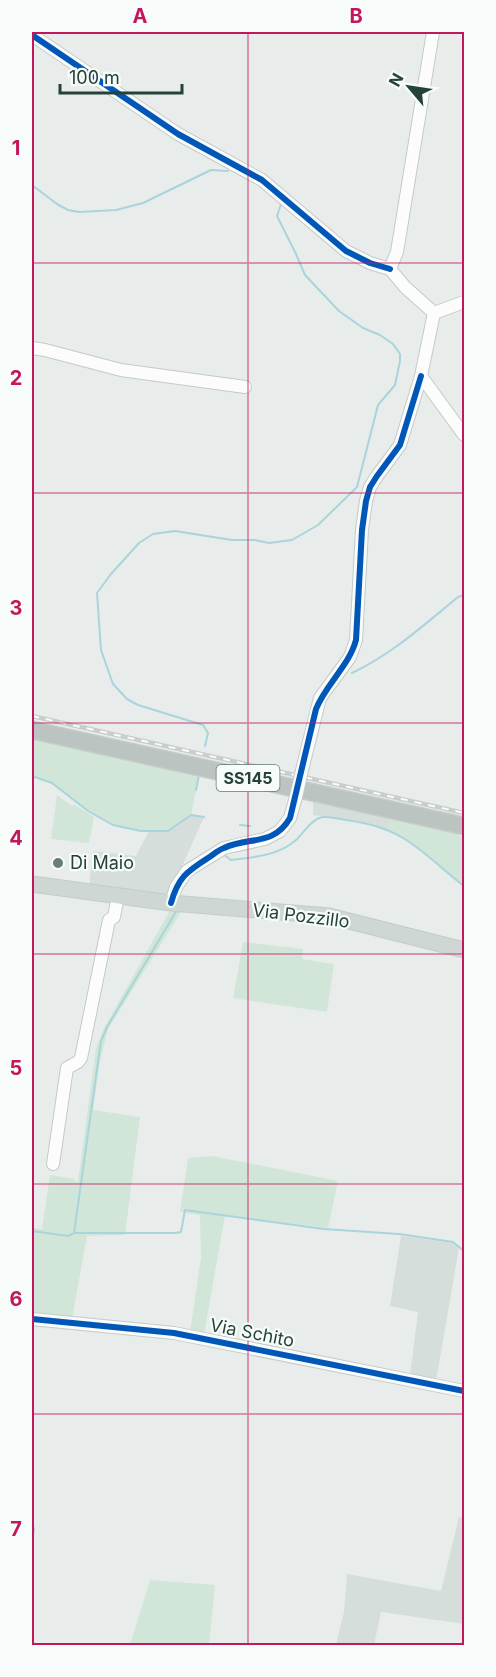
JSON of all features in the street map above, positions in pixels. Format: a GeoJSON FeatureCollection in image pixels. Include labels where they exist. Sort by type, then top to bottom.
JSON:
{"type":"FeatureCollection","features":[{"type":"Feature","properties":{"kind":"highway","name":"SS145"},"geometry":{"type":"LineString","coordinates":[[32,730],[465,826]]}},
{"type":"Feature","properties":{"kind":"main road","name":"Via Pozzillo"},"geometry":{"type":"LineString","coordinates":[[32,884],[171,903],[329,916],[465,950]]}},
{"type":"Feature","properties":{"kind":"street"},"geometry":{"type":"LineString","coordinates":[[390,269],[396,252],[433,32]]}},
{"type":"Feature","properties":{"kind":"street"},"geometry":{"type":"LineString","coordinates":[[32,35],[178,134],[262,180],[346,251],[370,263],[390,269],[405,287],[434,313]]}},
{"type":"Feature","properties":{"kind":"street"},"geometry":{"type":"LineString","coordinates":[[434,313],[465,302]]}},
{"type":"Feature","properties":{"kind":"street"},"geometry":{"type":"LineString","coordinates":[[171,903],[176,887],[187,871],[224,848],[265,839],[280,831],[290,818],[320,698],[350,657],[356,640],[362,522],[370,488],[400,445],[421,376],[434,313]]}},
{"type":"Feature","properties":{"kind":"street"},"geometry":{"type":"LineString","coordinates":[[32,348],[121,370],[245,387]]}},
{"type":"Feature","properties":{"kind":"street"},"geometry":{"type":"LineString","coordinates":[[421,376],[465,435]]}},
{"type":"Feature","properties":{"kind":"street"},"geometry":{"type":"LineString","coordinates":[[53,1164],[67,1068],[81,1058],[109,920],[114,917],[118,896]]}},
{"type":"Feature","properties":{"kind":"street","name":"Via Schito"},"geometry":{"type":"LineString","coordinates":[[32,1319],[174,1333],[465,1391]]}},
{"type":"Feature","properties":{"kind":"shaded area"},"geometry":{"type":"Polygon","coordinates":[[[313,801],[391,818],[387,830],[366,823],[313,815],[313,801]]]}},
{"type":"Feature","properties":{"kind":"shaded area"},"geometry":{"type":"Polygon","coordinates":[[[191,815],[204,817],[166,896],[89,887],[93,851],[136,856],[149,831],[168,831],[191,815]]]}},
{"type":"Feature","properties":{"kind":"shaded area"},"geometry":{"type":"Polygon","coordinates":[[[401,1236],[453,1243],[459,1248],[436,1381],[410,1376],[418,1312],[390,1306],[401,1236]]]}},
{"type":"Feature","properties":{"kind":"shaded area"},"geometry":{"type":"Polygon","coordinates":[[[459,1517],[464,1518],[464,1624],[381,1612],[374,1645],[336,1645],[344,1612],[347,1574],[441,1591],[459,1517]]]}},
{"type":"Feature","properties":{"kind":"green space"},"geometry":{"type":"Polygon","coordinates":[[[32,737],[199,776],[191,815],[168,831],[141,831],[113,825],[88,811],[52,783],[32,776],[32,737]]]}},
{"type":"Feature","properties":{"kind":"green space"},"geometry":{"type":"Polygon","coordinates":[[[57,795],[94,817],[89,843],[51,839],[57,795]]]}},
{"type":"Feature","properties":{"kind":"green space"},"geometry":{"type":"Polygon","coordinates":[[[391,818],[448,829],[464,838],[464,886],[404,838],[387,830],[391,818]]]}},
{"type":"Feature","properties":{"kind":"green space"},"geometry":{"type":"Polygon","coordinates":[[[169,912],[181,912],[108,1029],[100,1061],[93,1110],[140,1117],[125,1235],[87,1236],[72,1319],[32,1316],[32,1228],[42,1229],[50,1175],[75,1179],[74,1181],[78,1182],[96,1048],[103,1030],[169,912]]]}},
{"type":"Feature","properties":{"kind":"green space"},"geometry":{"type":"Polygon","coordinates":[[[243,942],[303,949],[302,959],[334,964],[327,1012],[233,998],[243,942]]]}},
{"type":"Feature","properties":{"kind":"green space"},"geometry":{"type":"Polygon","coordinates":[[[212,1156],[338,1181],[328,1228],[225,1215],[204,1335],[190,1333],[201,1257],[200,1215],[180,1212],[188,1158],[212,1156]]]}},
{"type":"Feature","properties":{"kind":"green space"},"geometry":{"type":"Polygon","coordinates":[[[150,1580],[215,1585],[209,1645],[130,1645],[150,1580]]]}},
{"type":"Feature","properties":{"kind":"waterway"},"geometry":{"type":"LineString","coordinates":[[32,185],[68,210],[79,212],[116,210],[143,203],[211,170],[228,171]]}},
{"type":"Feature","properties":{"kind":"waterway"},"geometry":{"type":"LineString","coordinates":[[205,746],[208,733],[203,725],[138,705],[127,699],[113,684],[101,650],[97,593],[139,543],[153,534],[175,531],[269,543],[292,540],[318,525],[357,487],[378,405],[395,385],[400,361],[400,354],[393,344],[380,335],[363,328],[339,311],[305,275],[277,216],[281,204],[278,201]]}},
{"type":"Feature","properties":{"kind":"waterway"},"geometry":{"type":"LineString","coordinates":[[352,673],[394,648],[458,597],[464,595]]}},
{"type":"Feature","properties":{"kind":"waterway"},"geometry":{"type":"LineString","coordinates":[[196,790],[199,775]]}},
{"type":"Feature","properties":{"kind":"waterway"},"geometry":{"type":"LineString","coordinates":[[32,776],[52,783],[88,811],[113,825],[141,831],[168,831],[191,815],[204,817]]}},
{"type":"Feature","properties":{"kind":"waterway"},"geometry":{"type":"LineString","coordinates":[[223,854],[231,860],[274,853],[296,840],[315,820],[322,817],[332,818],[368,824],[396,834],[419,849],[464,886]]}},
{"type":"Feature","properties":{"kind":"waterway"},"geometry":{"type":"LineString","coordinates":[[240,825],[250,826]]}},
{"type":"Feature","properties":{"kind":"waterway"},"geometry":{"type":"LineString","coordinates":[[32,1231],[68,1236],[74,1233],[101,1041],[107,1027],[177,910]]}},
{"type":"Feature","properties":{"kind":"waterway"},"geometry":{"type":"LineString","coordinates":[[74,1233],[181,1232],[185,1210],[324,1229],[399,1234],[453,1242],[464,1251]]}},
{"type":"Feature","properties":{"kind":"waterway"},"geometry":{"type":"LineString","coordinates":[[32,1528],[34,1528],[32,1544]]}},
{"type":"Feature","properties":{"kind":"railway"},"geometry":{"type":"LineString","coordinates":[[32,716],[464,813]]}},
{"type":"Feature","properties":{"kind":"cycle path"},"geometry":{"type":"LineString","coordinates":[[32,35],[178,134],[262,180],[346,251],[370,263],[390,269]]}},
{"type":"Feature","properties":{"kind":"cycle path"},"geometry":{"type":"LineString","coordinates":[[171,903],[180,881],[194,867],[233,844],[268,837],[276,833],[290,818],[316,709],[325,691],[348,658],[356,640],[362,530],[370,487],[400,445],[421,376]]}},
{"type":"Feature","properties":{"kind":"cycle path"},"geometry":{"type":"LineString","coordinates":[[32,1319],[174,1333],[464,1391]]}},
{"type":"Feature","properties":{"kind":"place","name":"Di Maio"},"geometry":{"type":"Point","coordinates":[58,863]}}]}
